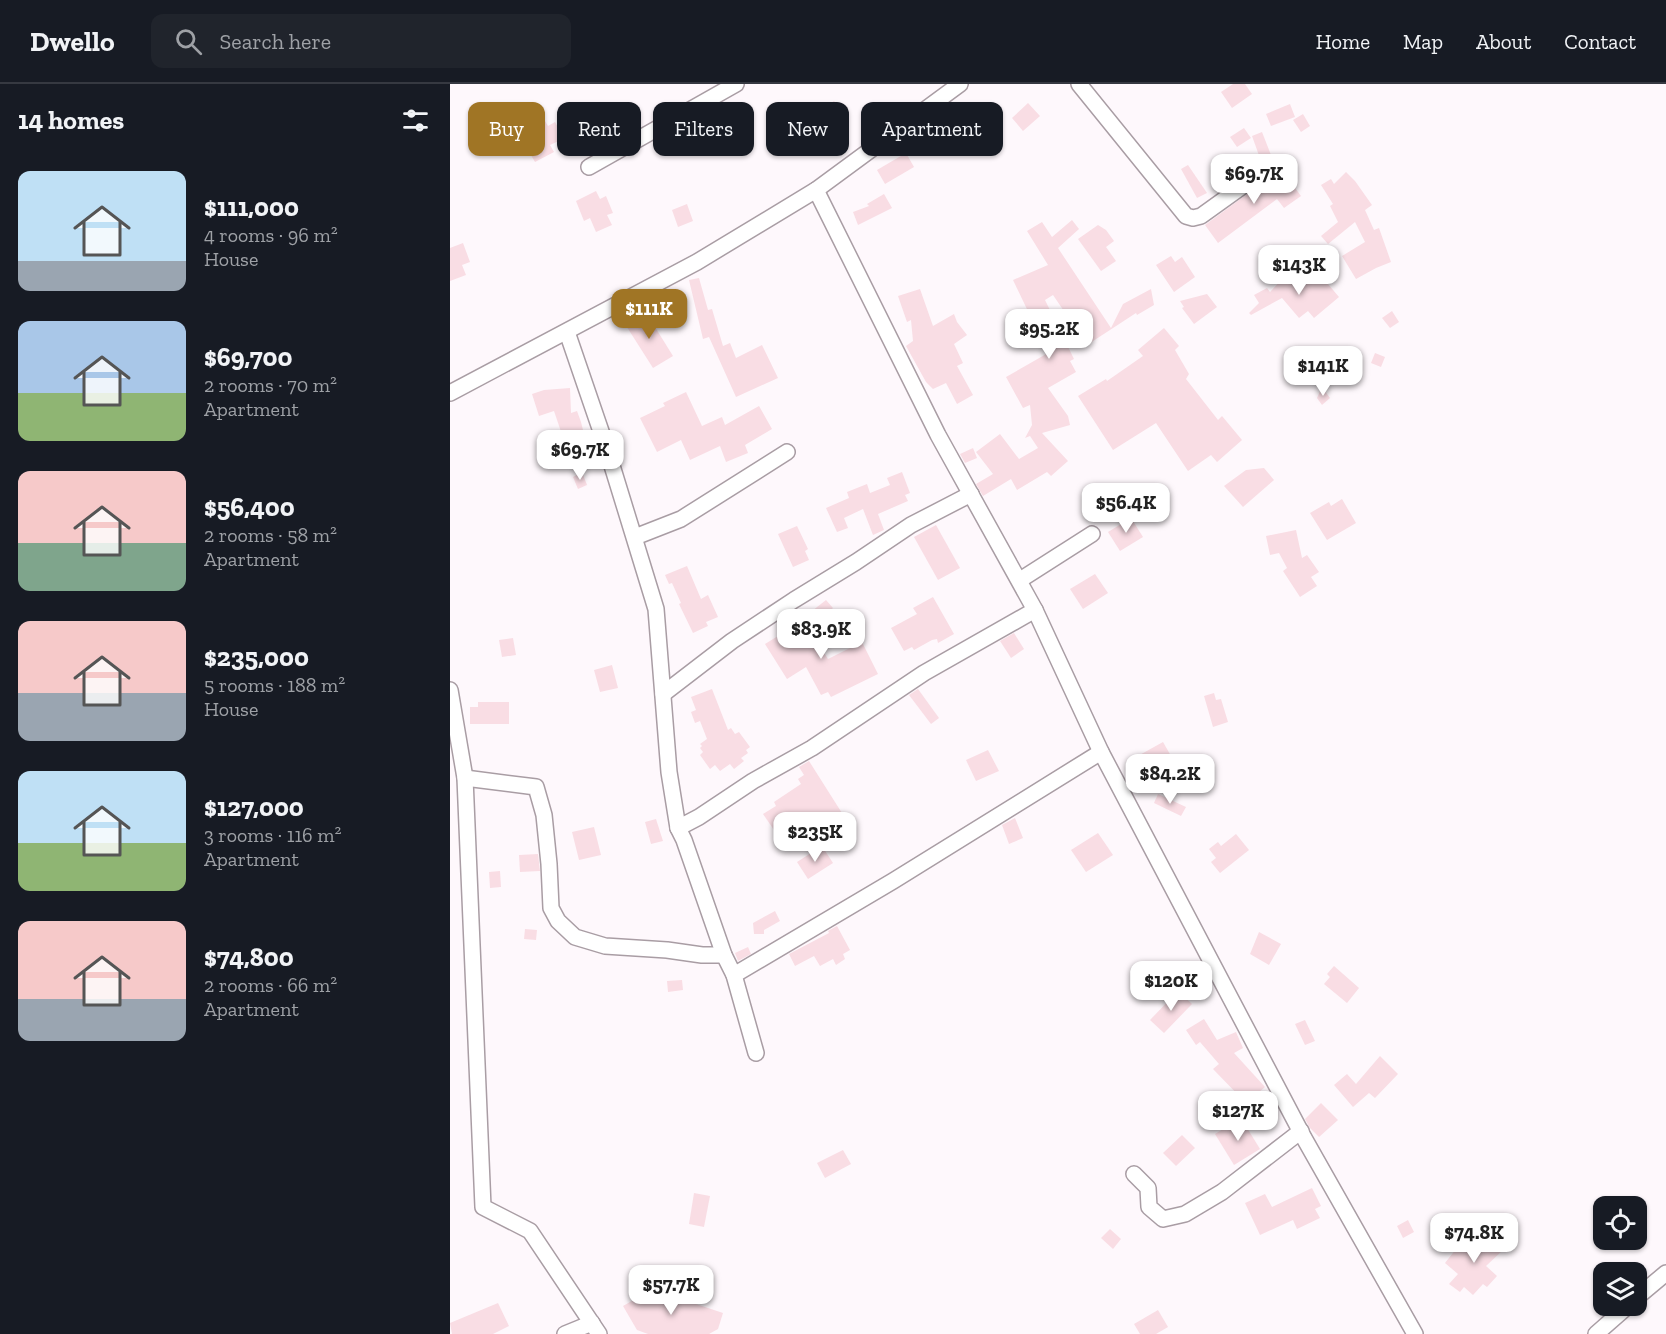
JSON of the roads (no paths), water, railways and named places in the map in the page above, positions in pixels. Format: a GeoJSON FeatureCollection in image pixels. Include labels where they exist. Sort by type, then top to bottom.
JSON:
{"type":"FeatureCollection","features":[{"type":"Feature","properties":{"kind":"street"},"geometry":{"type":"LineString","coordinates":[[589,167],[736,84]]}},
{"type":"Feature","properties":{"kind":"street"},"geometry":{"type":"LineString","coordinates":[[450,393],[697,262],[816,190],[960,84]]}},
{"type":"Feature","properties":{"kind":"street"},"geometry":{"type":"LineString","coordinates":[[1079,84],[1186,216],[1193,218],[1201,216],[1272,165]]}},
{"type":"Feature","properties":{"kind":"street"},"geometry":{"type":"LineString","coordinates":[[816,190],[938,435],[1020,580],[1101,752],[1300,1131],[1415,1334]]}},
{"type":"Feature","properties":{"kind":"street"},"geometry":{"type":"LineString","coordinates":[[567,332],[635,537],[656,609],[669,772],[678,828],[724,956],[734,975],[756,1053]]}},
{"type":"Feature","properties":{"kind":"street"},"geometry":{"type":"LineString","coordinates":[[635,537],[681,519],[787,452]]}},
{"type":"Feature","properties":{"kind":"street"},"geometry":{"type":"LineString","coordinates":[[663,694],[732,641],[794,600],[911,525],[971,494]]}},
{"type":"Feature","properties":{"kind":"street"},"geometry":{"type":"LineString","coordinates":[[1020,580],[1092,534]]}},
{"type":"Feature","properties":{"kind":"street"},"geometry":{"type":"LineString","coordinates":[[678,828],[699,817],[753,781],[812,748],[924,673],[1035,610]]}},
{"type":"Feature","properties":{"kind":"street"},"geometry":{"type":"LineString","coordinates":[[450,690],[465,778],[483,1207],[530,1231],[596,1329],[565,1334]]}},
{"type":"Feature","properties":{"kind":"street"},"geometry":{"type":"LineString","coordinates":[[734,975],[893,881],[1101,752]]}},
{"type":"Feature","properties":{"kind":"street"},"geometry":{"type":"LineString","coordinates":[[465,778],[536,787],[544,815],[551,908],[558,921],[575,937],[605,946],[667,950],[702,956],[724,956]]}},
{"type":"Feature","properties":{"kind":"street"},"geometry":{"type":"LineString","coordinates":[[1134,1174],[1148,1188],[1149,1207],[1163,1219],[1185,1214],[1222,1192],[1300,1131]]}},
{"type":"Feature","properties":{"kind":"street"},"geometry":{"type":"LineString","coordinates":[[1647,1289],[1666,1273]]}},
{"type":"Feature","properties":{"kind":"street"},"geometry":{"type":"LineString","coordinates":[[1596,1334],[1616,1316]]}}]}
